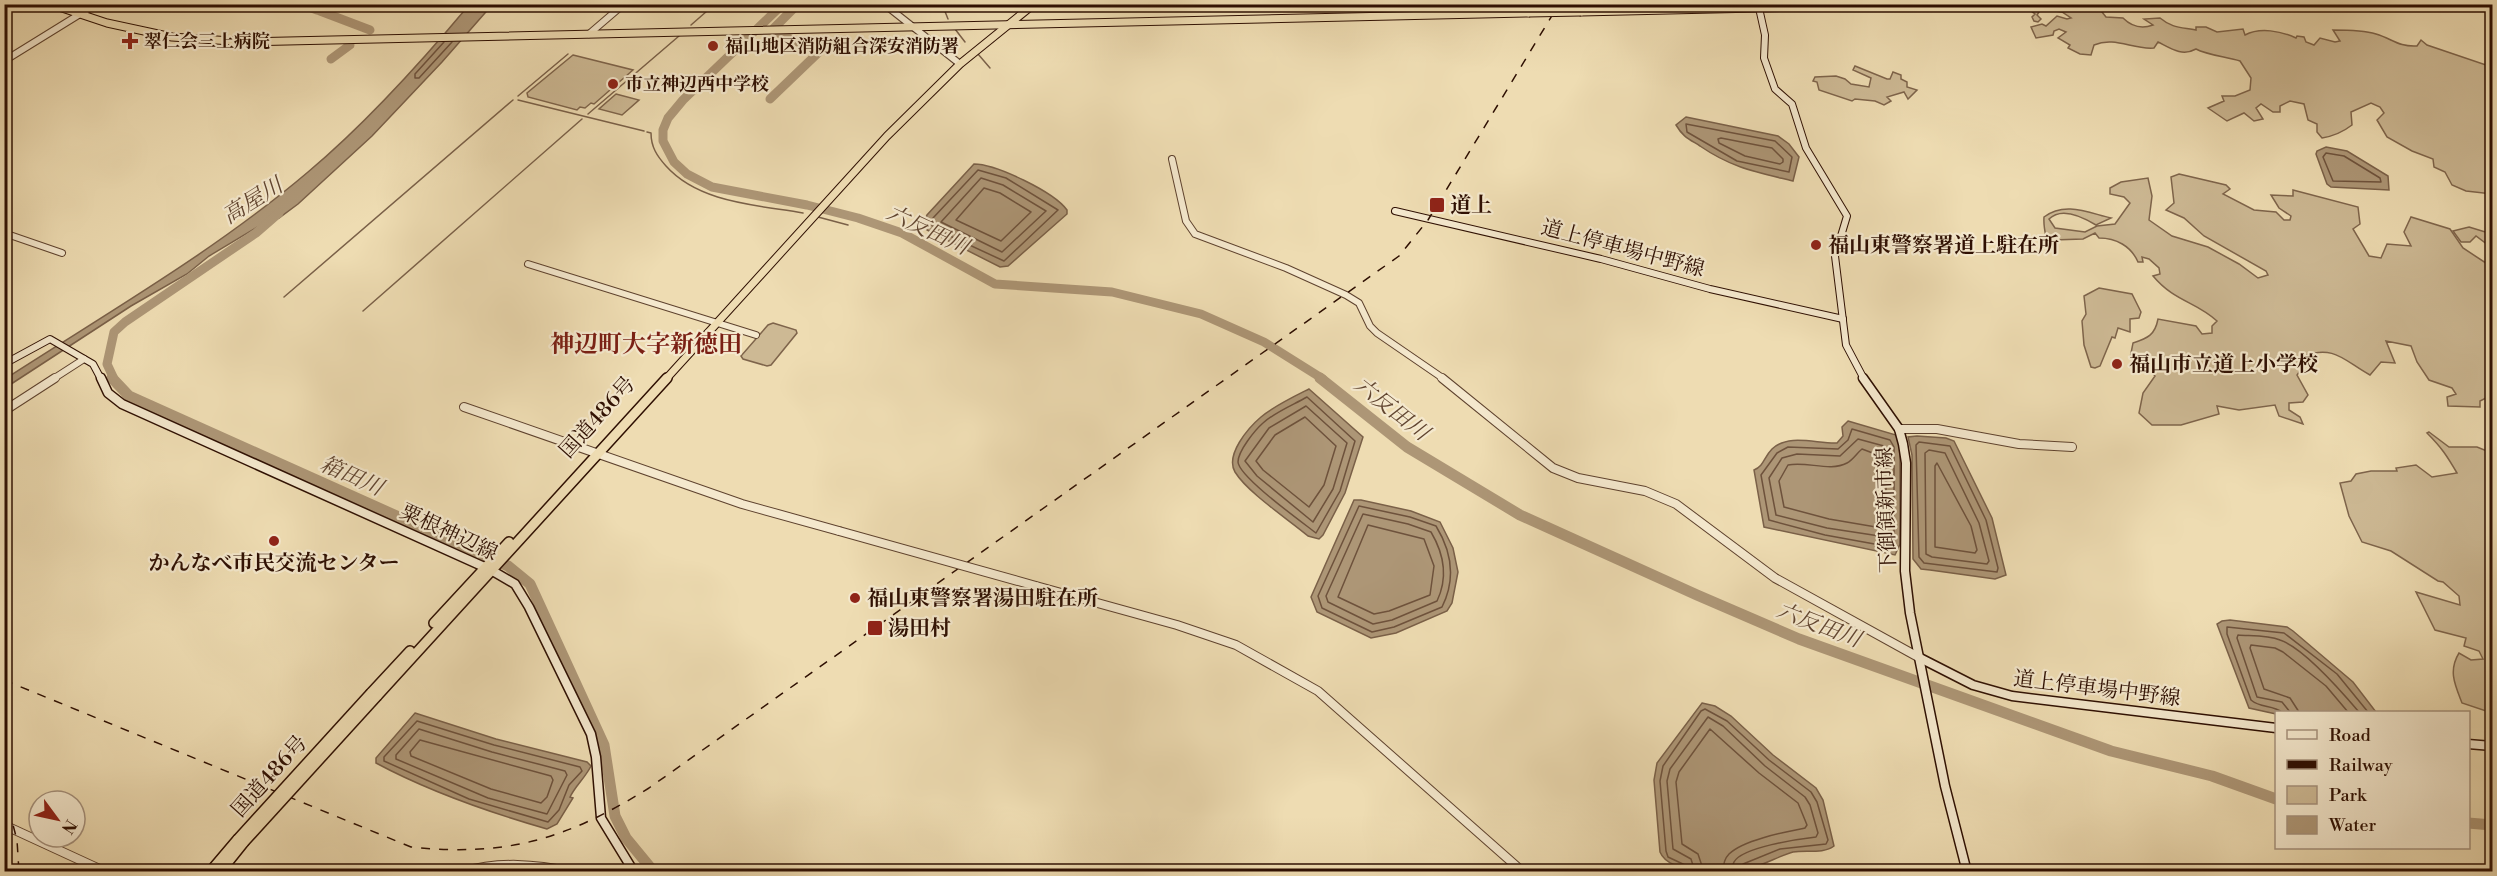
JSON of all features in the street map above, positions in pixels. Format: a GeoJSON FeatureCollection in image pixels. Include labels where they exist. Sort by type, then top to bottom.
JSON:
{"type":"FeatureCollection","features":[{"type":"Feature","properties":{"kind":"highway"},"geometry":{"type":"LineString","coordinates":[[50,4],[84,12],[131,29],[197,39],[246,42],[592,32],[1729,9],[1793,4]]}},
{"type":"Feature","properties":{"kind":"highway"},"geometry":{"type":"LineString","coordinates":[[68,4],[84,12]]}},
{"type":"Feature","properties":{"kind":"highway","name":"国道486号"},"geometry":{"type":"LineString","coordinates":[[210,872],[817,208],[958,63],[1026,4]]}},
{"type":"Feature","properties":{"kind":"highway","name":"国道486号"},"geometry":{"type":"LineString","coordinates":[[1006,23],[1034,4]]}},
{"type":"Feature","properties":{"kind":"highway"},"geometry":{"type":"LineString","coordinates":[[1718,4],[1729,9]]}},
{"type":"Feature","properties":{"kind":"highway"},"geometry":{"type":"LineString","coordinates":[[1761,6],[1932,4]]}},
{"type":"Feature","properties":{"kind":"highway","name":"国道486号"},"geometry":{"type":"LineString","coordinates":[[220,872],[241,840]]}},
{"type":"Feature","properties":{"kind":"main road"},"geometry":{"type":"LineString","coordinates":[[84,12],[96,4]]}},
{"type":"Feature","properties":{"kind":"main road","name":"下御領新市線"},"geometry":{"type":"LineString","coordinates":[[1761,6],[1765,34],[1764,58],[1775,89],[1792,105],[1806,148],[1847,216],[1835,256],[1843,319],[1851,358],[1899,429],[1906,463],[1907,591],[1945,786],[1967,872]]}},
{"type":"Feature","properties":{"kind":"main road","name":"道上停車場中野線"},"geometry":{"type":"LineString","coordinates":[[1395,211],[1601,259],[1710,289],[1843,319]]}},
{"type":"Feature","properties":{"kind":"main road","name":"粟根神辺線"},"geometry":{"type":"LineString","coordinates":[[4,364],[51,339],[98,370],[107,394],[122,404],[489,568],[515,584],[529,607],[591,734],[596,757],[601,818],[634,872]]}},
{"type":"Feature","properties":{"kind":"main road","name":"道上停車場中野線"},"geometry":{"type":"LineString","coordinates":[[1920,658],[1973,685],[2012,696],[2275,728]]}},
{"type":"Feature","properties":{"kind":"main road"},"geometry":{"type":"LineString","coordinates":[[2470,744],[2493,747]]}},
{"type":"Feature","properties":{"kind":"street"},"geometry":{"type":"LineString","coordinates":[[592,32],[624,4]]}},
{"type":"Feature","properties":{"kind":"street"},"geometry":{"type":"LineString","coordinates":[[884,4],[958,63]]}},
{"type":"Feature","properties":{"kind":"street"},"geometry":{"type":"LineString","coordinates":[[4,61],[84,12]]}},
{"type":"Feature","properties":{"kind":"street"},"geometry":{"type":"LineString","coordinates":[[1172,159],[1186,221],[1195,234],[1286,268],[1346,295],[1359,303],[1370,326],[1377,333],[1440,375],[1552,468],[1578,478],[1645,491],[1676,504],[1775,578],[1920,658]]}},
{"type":"Feature","properties":{"kind":"street"},"geometry":{"type":"LineString","coordinates":[[4,233],[62,254]]}},
{"type":"Feature","properties":{"kind":"street"},"geometry":{"type":"LineString","coordinates":[[528,264],[756,335]]}},
{"type":"Feature","properties":{"kind":"street"},"geometry":{"type":"LineString","coordinates":[[4,411],[83,358]]}},
{"type":"Feature","properties":{"kind":"street"},"geometry":{"type":"LineString","coordinates":[[464,407],[742,504],[1177,625],[1226,642],[1291,674],[1318,691],[1523,872]]}},
{"type":"Feature","properties":{"kind":"street"},"geometry":{"type":"LineString","coordinates":[[1899,429],[1937,429],[2019,444],[2072,447]]}},
{"type":"Feature","properties":{"kind":"street"},"geometry":{"type":"LineString","coordinates":[[4,825],[106,872]]}},
{"type":"Feature","properties":{"kind":"street"},"geometry":{"type":"LineString","coordinates":[[462,872],[513,864],[539,865],[573,872]]}},
{"type":"Feature","properties":{"kind":"green space"},"geometry":{"type":"Polygon","coordinates":[[[2024,5],[2137,5],[2136,11],[2108,9],[2102,12],[2106,17],[2123,18],[2137,26],[2153,25],[2144,19],[2160,18],[2181,28],[2196,30],[2196,27],[2206,27],[2217,32],[2243,29],[2245,35],[2257,31],[2284,33],[2296,38],[2297,36],[2304,37],[2306,42],[2314,45],[2320,38],[2340,41],[2333,30],[2366,32],[2405,45],[2417,46],[2421,40],[2427,45],[2492,67],[2492,194],[2466,191],[2452,185],[2445,172],[2434,167],[2433,159],[2412,151],[2387,137],[2377,120],[2384,113],[2380,107],[2371,103],[2351,112],[2352,125],[2342,132],[2322,138],[2317,132],[2317,124],[2308,120],[2304,104],[2290,101],[2280,106],[2280,112],[2273,112],[2261,104],[2256,108],[2263,119],[2254,121],[2244,113],[2227,121],[2208,108],[2224,101],[2222,96],[2235,96],[2250,90],[2251,78],[2240,61],[2196,49],[2181,52],[2158,42],[2154,48],[2102,43],[2094,45],[2091,55],[2080,54],[2068,48],[2070,45],[2058,38],[2066,32],[2059,29],[2054,31],[2053,35],[2036,38],[2031,27],[2042,24],[2046,26],[2057,16],[2071,18],[2062,12],[2041,9],[2037,15],[2041,19],[2038,22],[2034,21],[2032,17],[2035,14],[2024,5]]]}},
{"type":"Feature","properties":{"kind":"green space"},"geometry":{"type":"Polygon","coordinates":[[[573,55],[633,70],[594,104],[591,103],[585,108],[580,107],[577,110],[528,97],[527,93],[573,55]]]}},
{"type":"Feature","properties":{"kind":"green space"},"geometry":{"type":"Polygon","coordinates":[[[1855,66],[1887,79],[1890,79],[1893,72],[1901,75],[1901,79],[1907,82],[1907,87],[1917,90],[1908,99],[1904,92],[1887,97],[1891,101],[1884,105],[1875,101],[1855,99],[1852,101],[1819,90],[1817,82],[1813,81],[1815,77],[1836,76],[1851,84],[1869,87],[1871,78],[1853,70],[1855,66]]]}},
{"type":"Feature","properties":{"kind":"green space"},"geometry":{"type":"Polygon","coordinates":[[[616,94],[639,100],[622,115],[599,109],[616,94]]]}},
{"type":"Feature","properties":{"kind":"green space"},"geometry":{"type":"Polygon","coordinates":[[[2179,174],[2226,185],[2230,189],[2223,194],[2254,210],[2276,212],[2284,220],[2290,220],[2291,216],[2279,208],[2271,195],[2293,196],[2293,190],[2358,207],[2360,224],[2353,229],[2369,256],[2381,258],[2387,244],[2411,246],[2404,232],[2411,217],[2450,229],[2463,248],[2492,267],[2492,395],[2480,401],[2480,407],[2448,406],[2447,397],[2456,394],[2452,388],[2429,380],[2417,362],[2411,346],[2386,341],[2395,363],[2381,362],[2370,375],[2331,353],[2323,352],[2303,356],[2307,361],[2297,375],[2308,395],[2303,402],[2289,403],[2289,410],[2300,417],[2303,424],[2279,416],[2275,405],[2239,410],[2217,406],[2219,414],[2181,425],[2152,425],[2139,413],[2143,393],[2155,376],[2148,368],[2130,358],[2133,343],[2150,335],[2158,319],[2196,326],[2202,334],[2212,333],[2212,326],[2217,321],[2161,285],[2153,276],[2160,274],[2159,268],[2149,259],[2142,257],[2143,262],[2138,262],[2127,247],[2117,241],[2099,238],[2095,233],[2083,239],[2053,240],[2054,248],[2048,249],[2044,217],[2052,212],[2069,209],[2111,218],[2096,225],[2079,216],[2066,213],[2054,215],[2049,219],[2055,228],[2085,232],[2097,226],[2115,224],[2130,203],[2124,197],[2110,194],[2110,188],[2121,182],[2148,178],[2152,196],[2149,220],[2172,236],[2208,247],[2239,264],[2258,278],[2268,275],[2266,271],[2204,236],[2184,218],[2166,210],[2174,203],[2171,177],[2179,174]]]}},
{"type":"Feature","properties":{"kind":"green space"},"geometry":{"type":"Polygon","coordinates":[[[2469,227],[2492,234],[2492,248],[2476,236],[2470,242],[2461,242],[2453,231],[2469,227]]]}},
{"type":"Feature","properties":{"kind":"green space"},"geometry":{"type":"Polygon","coordinates":[[[2099,288],[2132,294],[2141,312],[2139,318],[2130,319],[2130,332],[2118,328],[2100,366],[2095,368],[2091,367],[2084,345],[2082,321],[2086,314],[2084,296],[2099,288]]]}},
{"type":"Feature","properties":{"kind":"green space"},"geometry":{"type":"Polygon","coordinates":[[[773,323],[796,330],[797,333],[771,365],[767,366],[743,359],[741,356],[768,325],[773,323]]]}},
{"type":"Feature","properties":{"kind":"green space"},"geometry":{"type":"Polygon","coordinates":[[[2429,432],[2449,447],[2477,447],[2492,453],[2492,713],[2462,703],[2454,678],[2454,666],[2459,653],[2471,660],[2483,659],[2479,651],[2464,646],[2466,638],[2435,630],[2416,592],[2460,605],[2459,596],[2443,582],[2391,551],[2362,542],[2349,516],[2340,483],[2351,481],[2356,474],[2371,471],[2397,471],[2396,468],[2416,465],[2432,477],[2457,473],[2444,452],[2427,433],[2429,432]]]}},
{"type":"Feature","properties":{"kind":"water"},"geometry":{"type":"Polygon","coordinates":[[[469,5],[492,5],[372,136],[298,204],[279,218],[266,222],[209,256],[187,274],[131,306],[5,388],[5,379],[198,255],[308,172],[392,92],[469,5]]]}},
{"type":"Feature","properties":{"kind":"water"},"geometry":{"type":"Polygon","coordinates":[[[1686,117],[1778,136],[1789,144],[1799,157],[1793,181],[1745,168],[1712,153],[1686,137],[1676,125],[1686,117]]]}},
{"type":"Feature","properties":{"kind":"water"},"geometry":{"type":"Polygon","coordinates":[[[2326,147],[2347,151],[2388,176],[2389,190],[2331,187],[2327,184],[2316,154],[2317,151],[2326,147]]]}},
{"type":"Feature","properties":{"kind":"water"},"geometry":{"type":"Polygon","coordinates":[[[974,164],[984,165],[1024,180],[1050,195],[1067,210],[1067,214],[1008,266],[1000,267],[927,230],[925,220],[927,215],[974,164]]]}},
{"type":"Feature","properties":{"kind":"water"},"geometry":{"type":"Polygon","coordinates":[[[1309,389],[1363,437],[1345,493],[1319,539],[1308,536],[1259,497],[1241,480],[1233,465],[1235,450],[1239,442],[1256,422],[1278,405],[1309,389]]]}},
{"type":"Feature","properties":{"kind":"water"},"geometry":{"type":"Polygon","coordinates":[[[1848,421],[1896,435],[1900,446],[1900,544],[1895,555],[1764,527],[1754,470],[1760,466],[1772,449],[1787,441],[1837,443],[1843,436],[1842,427],[1848,421]]]}},
{"type":"Feature","properties":{"kind":"water"},"geometry":{"type":"Polygon","coordinates":[[[1908,437],[1946,438],[1954,441],[1992,518],[2006,575],[1995,579],[1921,569],[1913,559],[1912,455],[1908,437]]]}},
{"type":"Feature","properties":{"kind":"water"},"geometry":{"type":"Polygon","coordinates":[[[1354,500],[1411,511],[1440,522],[1453,548],[1458,572],[1452,603],[1447,611],[1396,633],[1371,638],[1317,612],[1311,597],[1354,500]]]}},
{"type":"Feature","properties":{"kind":"water"},"geometry":{"type":"Polygon","coordinates":[[[2222,621],[2287,627],[2353,682],[2375,711],[2275,711],[2275,714],[2249,708],[2217,624],[2222,621]]]}},
{"type":"Feature","properties":{"kind":"water"},"geometry":{"type":"Polygon","coordinates":[[[1702,703],[1715,706],[1731,716],[1773,755],[1816,788],[1823,800],[1834,846],[1820,851],[1793,852],[1754,867],[1731,871],[1688,869],[1666,860],[1660,852],[1654,780],[1657,763],[1702,703]]]}},
{"type":"Feature","properties":{"kind":"water"},"geometry":{"type":"Polygon","coordinates":[[[415,713],[496,739],[587,762],[591,766],[572,793],[570,797],[573,798],[557,824],[547,829],[438,792],[376,763],[376,758],[415,713]]]}},
{"type":"Feature","properties":{"kind":"waterway"},"geometry":{"type":"LineString","coordinates":[[301,4],[317,10]]}},
{"type":"Feature","properties":{"kind":"waterway"},"geometry":{"type":"LineString","coordinates":[[691,25],[715,4]]}},
{"type":"Feature","properties":{"kind":"waterway","name":"六反田川"},"geometry":{"type":"LineString","coordinates":[[783,4],[683,100],[668,118],[663,130],[663,141],[674,162],[687,174],[712,187],[807,205],[858,218],[902,233],[995,284],[1112,292],[1201,314],[1264,342],[1323,379]]}},
{"type":"Feature","properties":{"kind":"waterway","name":"六反田川"},"geometry":{"type":"LineString","coordinates":[[770,99],[819,52],[778,33],[774,28],[798,4]]}},
{"type":"Feature","properties":{"kind":"waterway"},"geometry":{"type":"LineString","coordinates":[[942,4],[948,19]]}},
{"type":"Feature","properties":{"kind":"waterway"},"geometry":{"type":"LineString","coordinates":[[1480,4],[1495,4]]}},
{"type":"Feature","properties":{"kind":"waterway"},"geometry":{"type":"LineString","coordinates":[[320,11],[370,30]]}},
{"type":"Feature","properties":{"kind":"waterway"},"geometry":{"type":"LineString","coordinates":[[955,29],[965,42]]}},
{"type":"Feature","properties":{"kind":"waterway"},"geometry":{"type":"LineString","coordinates":[[588,114],[679,36]]}},
{"type":"Feature","properties":{"kind":"waterway"},"geometry":{"type":"LineString","coordinates":[[331,59],[350,45]]}},
{"type":"Feature","properties":{"kind":"waterway"},"geometry":{"type":"LineString","coordinates":[[518,96],[568,54]]}},
{"type":"Feature","properties":{"kind":"waterway"},"geometry":{"type":"LineString","coordinates":[[978,54],[990,68]]}},
{"type":"Feature","properties":{"kind":"waterway"},"geometry":{"type":"LineString","coordinates":[[284,297],[513,100]]}},
{"type":"Feature","properties":{"kind":"waterway"},"geometry":{"type":"LineString","coordinates":[[518,100],[644,131]]}},
{"type":"Feature","properties":{"kind":"waterway"},"geometry":{"type":"LineString","coordinates":[[363,311],[582,119]]}},
{"type":"Feature","properties":{"kind":"waterway"},"geometry":{"type":"LineString","coordinates":[[647,132],[651,133],[657,155],[679,178],[695,188],[730,200],[803,213]]}},
{"type":"Feature","properties":{"kind":"waterway","name":"箱田川"},"geometry":{"type":"LineString","coordinates":[[114,379],[107,364],[114,332],[125,322],[256,233],[279,213]]}},
{"type":"Feature","properties":{"kind":"waterway"},"geometry":{"type":"LineString","coordinates":[[818,217],[848,225]]}},
{"type":"Feature","properties":{"kind":"waterway","name":"箱田川"},"geometry":{"type":"LineString","coordinates":[[112,378],[129,396],[508,566],[530,584],[604,745],[615,816],[626,838],[654,872]]}},
{"type":"Feature","properties":{"kind":"waterway","name":"六反田川"},"geometry":{"type":"LineString","coordinates":[[1320,378],[1407,447],[1520,515],[1697,595],[1799,639],[2111,751],[2212,776],[2275,799]]}},
{"type":"Feature","properties":{"kind":"waterway","name":"六反田川"},"geometry":{"type":"LineString","coordinates":[[2470,823],[2492,825]]}},
{"type":"Feature","properties":{"kind":"railway"},"geometry":{"type":"LineString","coordinates":[[4,680],[411,847],[478,849],[507,846],[563,832],[591,820],[649,788],[1399,256],[1428,220],[1559,4]]}},
{"type":"Feature","properties":{"kind":"railway"},"geometry":{"type":"LineString","coordinates":[[4,791],[17,840],[19,872]]}},
{"type":"Feature","properties":{"kind":"place","name":"翠仁会三上病院"},"geometry":{"type":"Point","coordinates":[130,41]}},
{"type":"Feature","properties":{"kind":"place","name":"福山地区消防組合深安消防署"},"geometry":{"type":"Point","coordinates":[713,46]}},
{"type":"Feature","properties":{"kind":"place","name":"市立神辺西中学校"},"geometry":{"type":"Point","coordinates":[613,84]}},
{"type":"Feature","properties":{"kind":"place","name":"道上"},"geometry":{"type":"Point","coordinates":[1437,205]}},
{"type":"Feature","properties":{"kind":"place","name":"福山東警察署道上駐在所"},"geometry":{"type":"Point","coordinates":[1816,245]}},
{"type":"Feature","properties":{"kind":"place","name":"福山市立道上小学校"},"geometry":{"type":"Point","coordinates":[2117,364]}},
{"type":"Feature","properties":{"kind":"place","name":"かんなべ市民交流センター"},"geometry":{"type":"Point","coordinates":[274,541]}},
{"type":"Feature","properties":{"kind":"place","name":"福山東警察署湯田駐在所"},"geometry":{"type":"Point","coordinates":[855,598]}},
{"type":"Feature","properties":{"kind":"place","name":"湯田村"},"geometry":{"type":"Point","coordinates":[875,628]}},
{"type":"Feature","properties":{"kind":"district","name":"神辺町大字新徳田"},"geometry":{"type":"Point","coordinates":[646,344]}},
{"type":"Feature","properties":{"kind":"water label","name":"高屋川"},"geometry":{"type":"Point","coordinates":[252,200]}}]}
